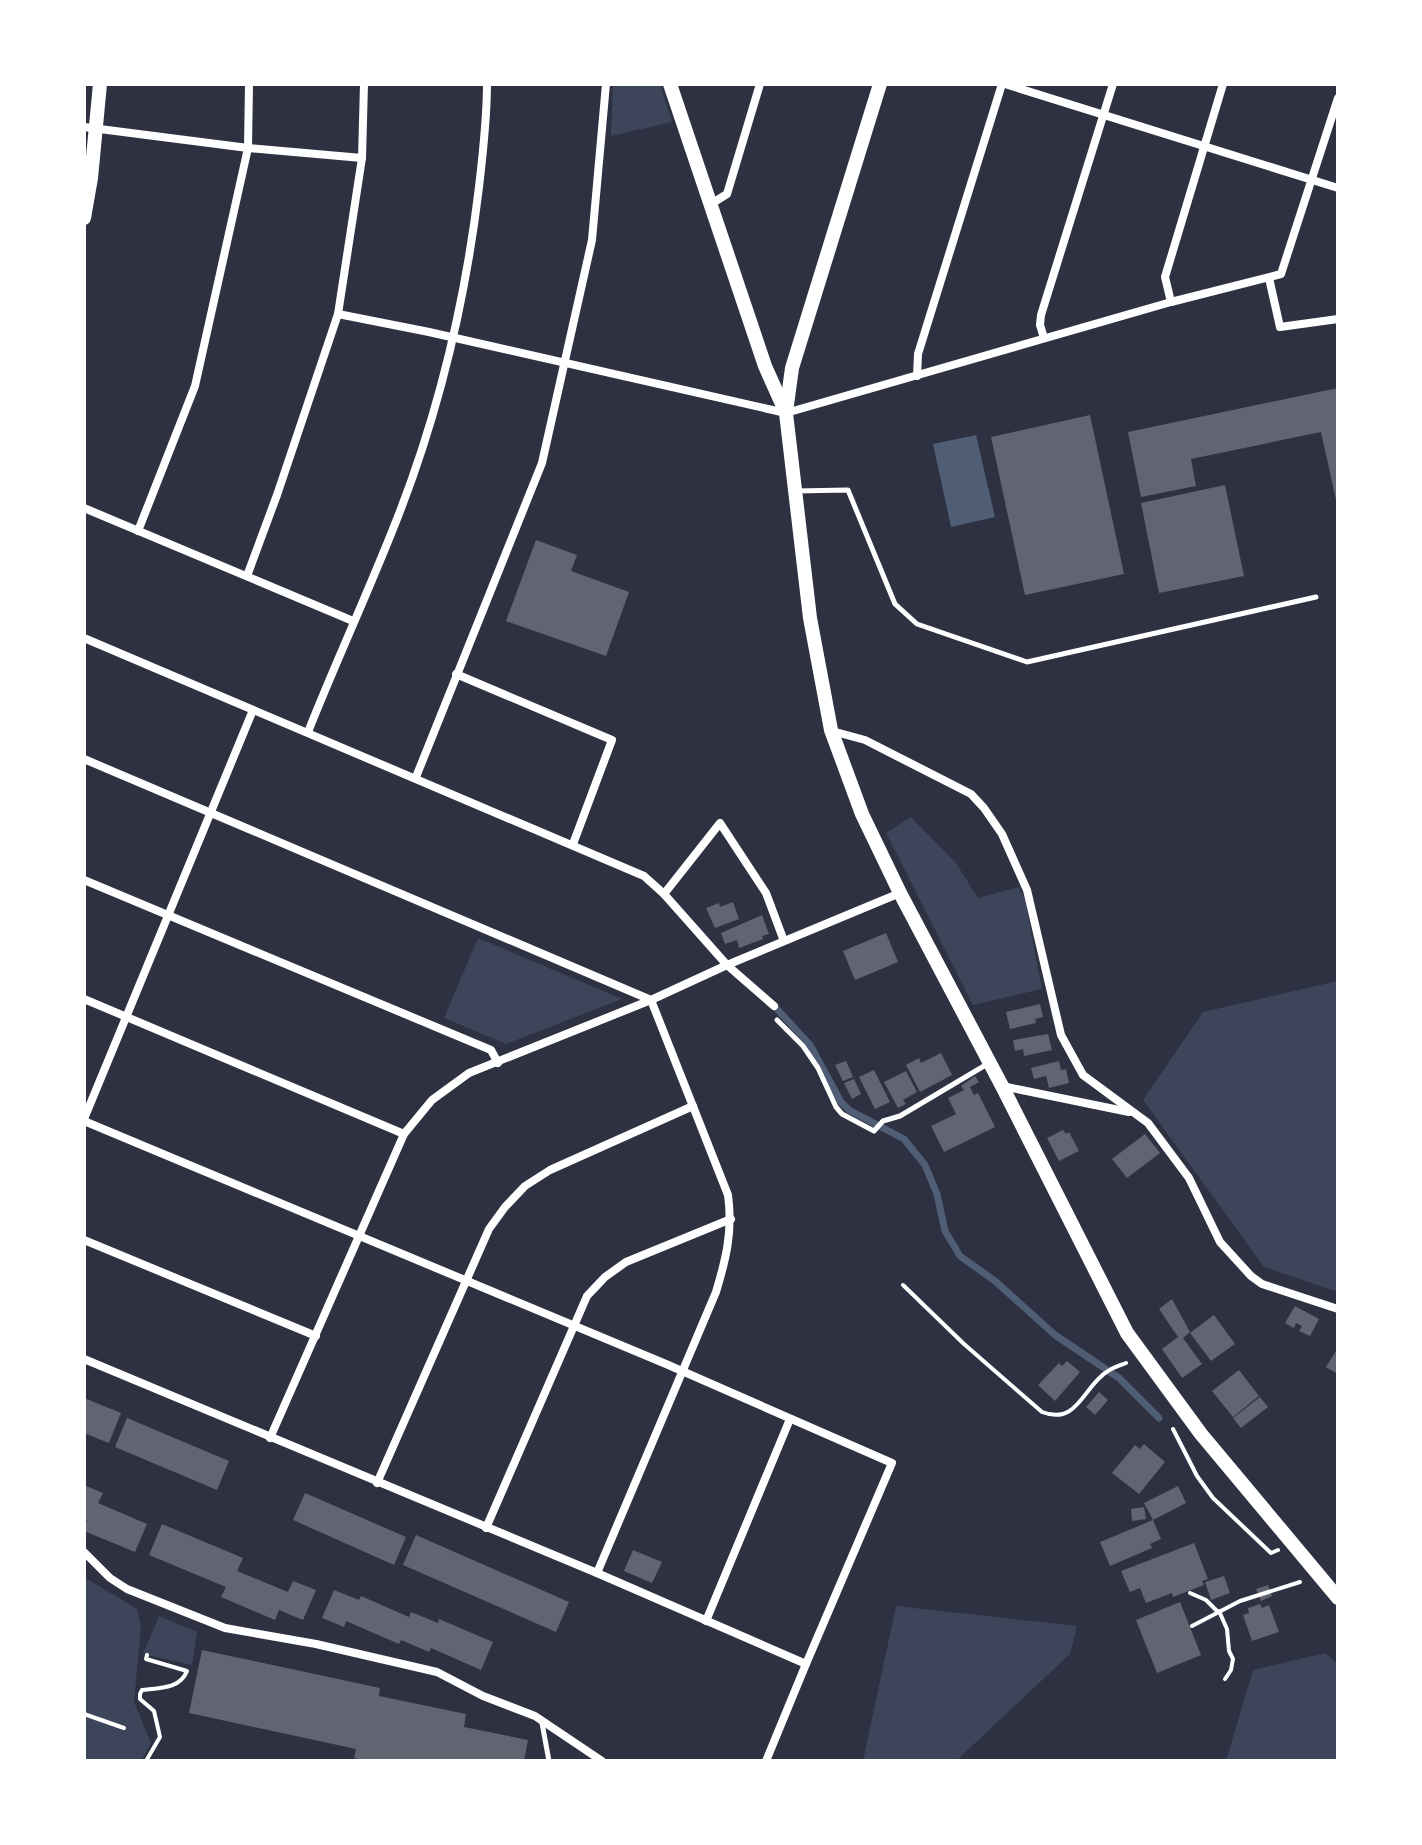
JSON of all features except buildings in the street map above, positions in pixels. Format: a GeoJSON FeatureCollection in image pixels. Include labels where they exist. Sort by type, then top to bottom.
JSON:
{"type":"FeatureCollection","features":[{"type":"Feature","properties":{"kind":"street"},"geometry":{"type":"LineString","coordinates":[[84,218],[90,128],[100,84]]}},
{"type":"Feature","properties":{"kind":"street"},"geometry":{"type":"LineString","coordinates":[[138,531],[195,386],[248,148],[249,84]]}},
{"type":"Feature","properties":{"kind":"street"},"geometry":{"type":"LineString","coordinates":[[247,576],[338,314],[362,158],[364,84]]}},
{"type":"Feature","properties":{"kind":"street"},"geometry":{"type":"LineString","coordinates":[[308,732],[394,528],[428,428],[453,338],[474,231],[487,115],[487,84]]}},
{"type":"Feature","properties":{"kind":"street"},"geometry":{"type":"LineString","coordinates":[[416,777],[542,463],[592,240],[606,84]]}},
{"type":"Feature","properties":{"kind":"street"},"geometry":{"type":"LineString","coordinates":[[670,84],[765,366],[786,413]]}},
{"type":"Feature","properties":{"kind":"street"},"geometry":{"type":"LineString","coordinates":[[711,204],[727,194],[760,84]]}},
{"type":"Feature","properties":{"kind":"street"},"geometry":{"type":"LineString","coordinates":[[880,84],[792,368],[786,413],[810,618],[831,730],[862,814],[900,893],[1121,1320],[1201,1434],[1338,1597]]}},
{"type":"Feature","properties":{"kind":"street"},"geometry":{"type":"LineString","coordinates":[[917,376],[918,354],[1004,84],[1338,188]]}},
{"type":"Feature","properties":{"kind":"street"},"geometry":{"type":"LineString","coordinates":[[1044,338],[1041,315],[1113,84]]}},
{"type":"Feature","properties":{"kind":"street"},"geometry":{"type":"LineString","coordinates":[[1171,302],[1165,277],[1223,84]]}},
{"type":"Feature","properties":{"kind":"street"},"geometry":{"type":"LineString","coordinates":[[338,314],[786,413],[1171,302],[1281,274],[1338,98]]}},
{"type":"Feature","properties":{"kind":"street"},"geometry":{"type":"LineString","coordinates":[[90,128],[248,148],[362,158]]}},
{"type":"Feature","properties":{"kind":"street"},"geometry":{"type":"LineString","coordinates":[[1269,278],[1280,327],[1338,319]]}},
{"type":"Feature","properties":{"kind":"street"},"geometry":{"type":"LineString","coordinates":[[84,508],[353,621]]}},
{"type":"Feature","properties":{"kind":"street"},"geometry":{"type":"LineString","coordinates":[[84,638],[644,876],[773,1010]]}},
{"type":"Feature","properties":{"kind":"street"},"geometry":{"type":"LineString","coordinates":[[456,674],[612,740],[573,844]]}},
{"type":"Feature","properties":{"kind":"street"},"geometry":{"type":"LineString","coordinates":[[253,710],[84,1120],[681,1370],[892,1463],[766,1761]]}},
{"type":"Feature","properties":{"kind":"street"},"geometry":{"type":"LineString","coordinates":[[831,730],[865,740],[971,794],[984,808],[1002,834],[1027,890],[1061,1035],[1083,1075],[1148,1123],[1189,1178],[1220,1242],[1251,1276],[1262,1284],[1338,1309]]}},
{"type":"Feature","properties":{"kind":"street"},"geometry":{"type":"LineString","coordinates":[[84,759],[651,1000],[728,1195],[731,1219],[729,1251],[716,1292],[597,1573]]}},
{"type":"Feature","properties":{"kind":"street"},"geometry":{"type":"LineString","coordinates":[[664,894],[720,823],[766,893],[784,941]]}},
{"type":"Feature","properties":{"kind":"street"},"geometry":{"type":"LineString","coordinates":[[84,880],[491,1050],[498,1063]]}},
{"type":"Feature","properties":{"kind":"street"},"geometry":{"type":"LineString","coordinates":[[270,1438],[404,1134],[432,1100],[469,1073],[651,1000],[900,893]]}},
{"type":"Feature","properties":{"kind":"street"},"geometry":{"type":"LineString","coordinates":[[84,999],[404,1134]]}},
{"type":"Feature","properties":{"kind":"street"},"geometry":{"type":"LineString","coordinates":[[1002,1086],[1134,1113]]}},
{"type":"Feature","properties":{"kind":"street"},"geometry":{"type":"LineString","coordinates":[[377,1483],[489,1229],[505,1207],[525,1186],[550,1170],[693,1106]]}},
{"type":"Feature","properties":{"kind":"street"},"geometry":{"type":"LineString","coordinates":[[486,1528],[587,1296],[605,1277],[626,1262],[731,1219]]}},
{"type":"Feature","properties":{"kind":"street"},"geometry":{"type":"LineString","coordinates":[[84,1240],[316,1336]]}},
{"type":"Feature","properties":{"kind":"street"},"geometry":{"type":"LineString","coordinates":[[84,1359],[597,1573],[806,1664]]}},
{"type":"Feature","properties":{"kind":"street"},"geometry":{"type":"LineString","coordinates":[[706,1621],[790,1419]]}},
{"type":"Feature","properties":{"kind":"street"},"geometry":{"type":"LineString","coordinates":[[84,1552],[110,1578],[127,1589],[225,1628],[316,1644],[437,1672],[541,1721],[602,1761]]}},
{"type":"Feature","properties":{"kind":"lane"},"geometry":{"type":"LineString","coordinates":[[794,491],[848,490],[895,604],[917,624],[1027,662],[1316,597]]}},
{"type":"Feature","properties":{"kind":"lane"},"geometry":{"type":"LineString","coordinates":[[777,1020],[803,1046],[842,1114],[874,1131],[883,1121],[900,1116],[990,1062]]}},
{"type":"Feature","properties":{"kind":"lane"},"geometry":{"type":"LineString","coordinates":[[541,1721],[549,1761]]}},
{"type":"Feature","properties":{"kind":"path"},"geometry":{"type":"LineString","coordinates":[[903,1285],[964,1344],[1042,1412],[1056,1417],[1067,1414],[1107,1371],[1143,1355]]}},
{"type":"Feature","properties":{"kind":"path"},"geometry":{"type":"LineString","coordinates":[[1172,1427],[1197,1476],[1213,1498],[1271,1553],[1292,1543]]}},
{"type":"Feature","properties":{"kind":"path"},"geometry":{"type":"LineString","coordinates":[[1192,1626],[1240,1601],[1300,1582]]}},
{"type":"Feature","properties":{"kind":"path"},"geometry":{"type":"LineString","coordinates":[[1190,1593],[1206,1600],[1219,1612],[1233,1659],[1225,1679]]}},
{"type":"Feature","properties":{"kind":"path"},"geometry":{"type":"LineString","coordinates":[[146,1761],[160,1737],[154,1711],[140,1699],[140,1694],[142,1690],[175,1686],[186,1677],[187,1671],[146,1659],[147,1655]]}},
{"type":"Feature","properties":{"kind":"path"},"geometry":{"type":"LineString","coordinates":[[84,1714],[124,1728]]}},
{"type":"Feature","properties":{"kind":"shaded area"},"geometry":{"type":"Polygon","coordinates":[[[613,84],[660,84],[672,122],[611,136],[613,84]]]}},
{"type":"Feature","properties":{"kind":"shaded area"},"geometry":{"type":"Polygon","coordinates":[[[976,435],[995,517],[951,527],[933,444],[976,435]]]}},
{"type":"Feature","properties":{"kind":"shaded area"},"geometry":{"type":"Polygon","coordinates":[[[911,817],[956,863],[978,898],[1019,887],[1025,900],[1042,989],[973,1005],[886,833],[911,817]]]}},
{"type":"Feature","properties":{"kind":"shaded area"},"geometry":{"type":"Polygon","coordinates":[[[478,938],[622,999],[506,1044],[444,1018],[478,938]]]}},
{"type":"Feature","properties":{"kind":"shaded area"},"geometry":{"type":"Polygon","coordinates":[[[1338,981],[1338,1292],[1264,1267],[1143,1100],[1203,1012],[1338,981]]]}},
{"type":"Feature","properties":{"kind":"shaded area"},"geometry":{"type":"Polygon","coordinates":[[[84,1577],[137,1609],[141,1628],[134,1702],[151,1743],[141,1761],[84,1761],[84,1577]]]}},
{"type":"Feature","properties":{"kind":"shaded area"},"geometry":{"type":"Polygon","coordinates":[[[896,1606],[1077,1626],[1070,1654],[956,1761],[863,1761],[896,1606]]]}},
{"type":"Feature","properties":{"kind":"shaded area"},"geometry":{"type":"Polygon","coordinates":[[[159,1616],[197,1632],[192,1665],[143,1654],[159,1616]]]}},
{"type":"Feature","properties":{"kind":"shaded area"},"geometry":{"type":"Polygon","coordinates":[[[1325,1653],[1338,1664],[1338,1761],[1226,1761],[1253,1670],[1325,1653]]]}},
{"type":"Feature","properties":{"kind":"waterway"},"geometry":{"type":"LineString","coordinates":[[776,1008],[810,1045],[841,1102],[849,1110],[904,1139],[925,1165],[937,1194],[945,1231],[960,1256],[995,1281],[1055,1335],[1119,1378],[1159,1418]]}}]}
